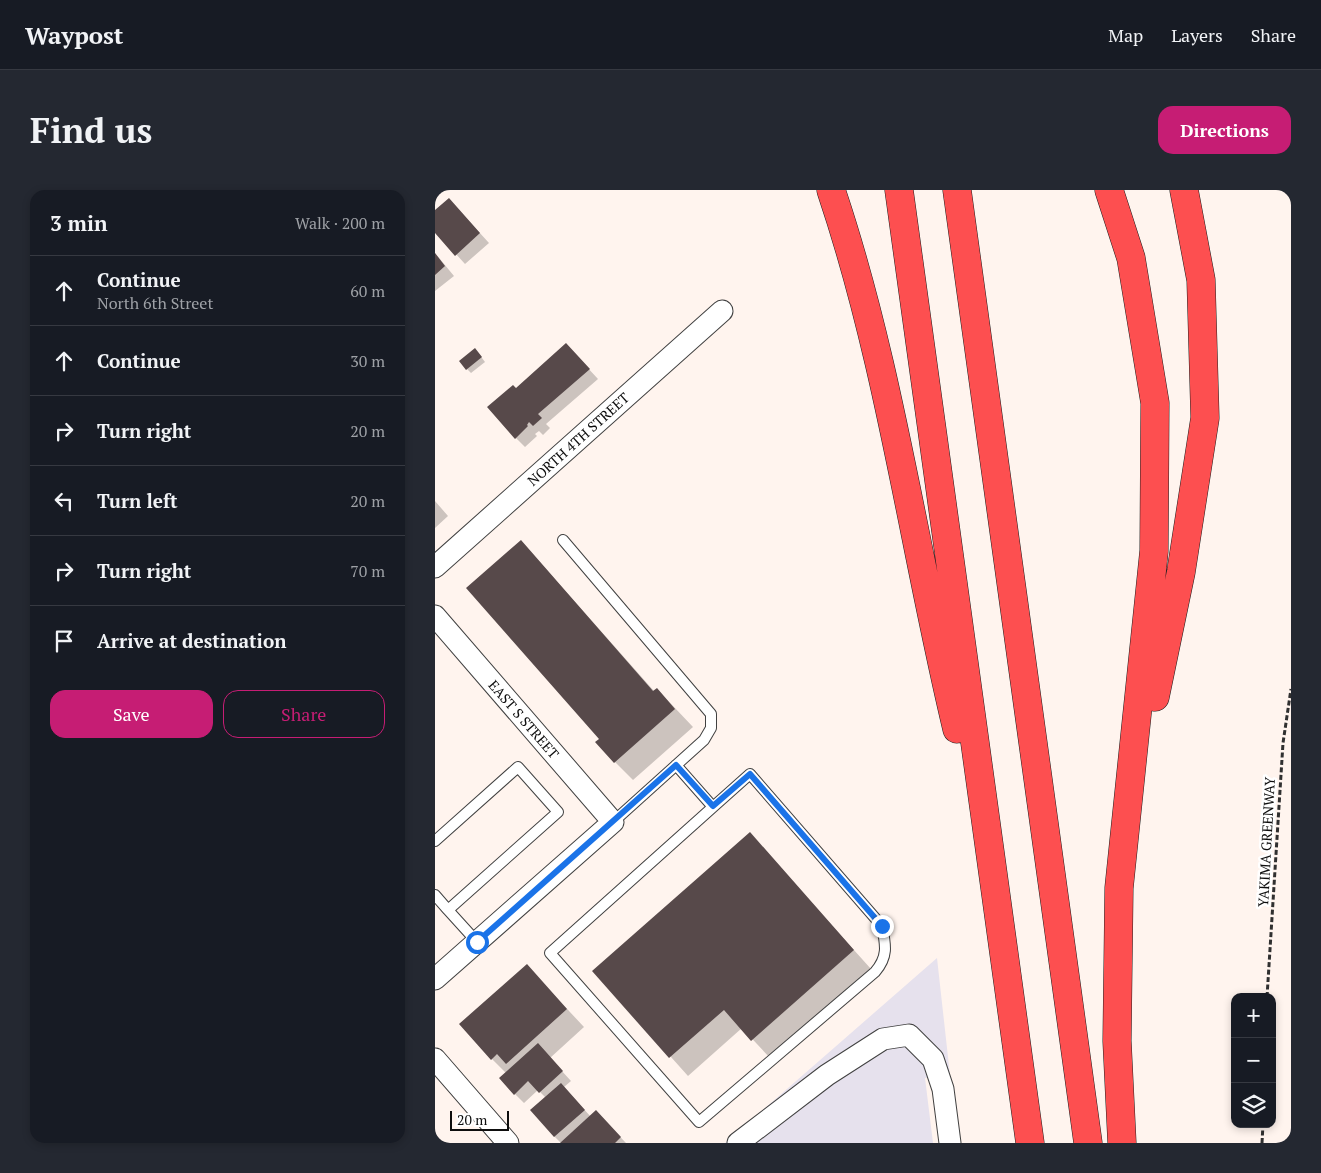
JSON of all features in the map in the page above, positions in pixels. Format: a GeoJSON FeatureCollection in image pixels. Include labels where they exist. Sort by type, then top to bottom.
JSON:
{"type":"FeatureCollection","features":[{"type":"Feature","properties":{"kind":"highway"},"geometry":{"type":"LineString","coordinates":[[825,190],[844,227]]}},
{"type":"Feature","properties":{"kind":"highway"},"geometry":{"type":"LineString","coordinates":[[831,190],[844,227],[881,370],[945,677],[993,878]]}},
{"type":"Feature","properties":{"kind":"highway"},"geometry":{"type":"LineString","coordinates":[[899,190],[1030,1143]]}},
{"type":"Feature","properties":{"kind":"highway"},"geometry":{"type":"LineString","coordinates":[[957,190],[1088,1143]]}},
{"type":"Feature","properties":{"kind":"highway"},"geometry":{"type":"LineString","coordinates":[[1109,190],[1131,258],[1155,403],[1154,551],[1119,888],[1117,1041],[1122,1143]]}},
{"type":"Feature","properties":{"kind":"highway"},"geometry":{"type":"LineString","coordinates":[[1119,888],[1136,786],[1181,572],[1205,418],[1201,280],[1184,190]]}},
{"type":"Feature","properties":{"kind":"street","name":"NORTH 4TH STREET"},"geometry":{"type":"LineString","coordinates":[[435,567],[722,311]]}},
{"type":"Feature","properties":{"kind":"street","name":"EAST S STREET"},"geometry":{"type":"LineString","coordinates":[[435,616],[613,822]]}},
{"type":"Feature","properties":{"kind":"street"},"geometry":{"type":"LineString","coordinates":[[435,979],[613,822]]}},
{"type":"Feature","properties":{"kind":"street"},"geometry":{"type":"LineString","coordinates":[[738,1143],[827,1074],[883,1039],[909,1035],[933,1059],[943,1088],[951,1143]]}},
{"type":"Feature","properties":{"kind":"street"},"geometry":{"type":"LineString","coordinates":[[435,1059],[508,1143]]}},
{"type":"Feature","properties":{"kind":"lane"},"geometry":{"type":"LineString","coordinates":[[563,540],[711,714],[711,728],[704,740],[613,822]]}},
{"type":"Feature","properties":{"kind":"lane"},"geometry":{"type":"LineString","coordinates":[[676,765],[713,806]]}},
{"type":"Feature","properties":{"kind":"lane"},"geometry":{"type":"LineString","coordinates":[[435,841],[518,767],[558,812],[448,910]]}},
{"type":"Feature","properties":{"kind":"lane"},"geometry":{"type":"LineString","coordinates":[[750,774],[882,926],[887,948],[884,961],[875,972],[699,1122],[550,952],[713,806],[750,774]]}},
{"type":"Feature","properties":{"kind":"lane"},"geometry":{"type":"LineString","coordinates":[[435,896],[477,942]]}},
{"type":"Feature","properties":{"kind":"path","name":"YAKIMA GREENWAY"},"geometry":{"type":"LineString","coordinates":[[1267,993],[1283,743],[1291,689]]}},
{"type":"Feature","properties":{"kind":"path"},"geometry":{"type":"LineString","coordinates":[[1262,1143],[1263,1128]]}},
{"type":"Feature","properties":{"kind":"shaded area"},"geometry":{"type":"Polygon","coordinates":[[[937,958],[950,1075],[925,1078],[933,1143],[725,1143],[937,958]]]}},
{"type":"Feature","properties":{"kind":"building"},"geometry":{"type":"Polygon","coordinates":[[[449,198],[480,233],[455,256],[435,233],[435,210],[449,198]]]}},
{"type":"Feature","properties":{"kind":"building"},"geometry":{"type":"Polygon","coordinates":[[[435,253],[445,266],[435,275],[435,253]]]}},
{"type":"Feature","properties":{"kind":"building"},"geometry":{"type":"Polygon","coordinates":[[[566,343],[590,369],[538,414],[542,418],[533,426],[529,422],[528,426],[515,439],[487,407],[513,385],[516,388],[566,343]]]}},
{"type":"Feature","properties":{"kind":"building"},"geometry":{"type":"Polygon","coordinates":[[[475,348],[482,357],[466,370],[459,361],[475,348]]]}},
{"type":"Feature","properties":{"kind":"building"},"geometry":{"type":"Polygon","coordinates":[[[521,540],[653,691],[657,688],[675,709],[614,763],[595,742],[599,739],[466,588],[521,540]]]}},
{"type":"Feature","properties":{"kind":"building"},"geometry":{"type":"Polygon","coordinates":[[[750,832],[854,950],[751,1041],[724,1010],[669,1058],[592,971],[750,832]]]}},
{"type":"Feature","properties":{"kind":"building"},"geometry":{"type":"Polygon","coordinates":[[[527,964],[567,1009],[506,1064],[497,1054],[491,1060],[459,1024],[527,964]]]}},
{"type":"Feature","properties":{"kind":"building"},"geometry":{"type":"Polygon","coordinates":[[[538,1043],[563,1071],[539,1093],[528,1081],[514,1095],[499,1078],[538,1043]]]}},
{"type":"Feature","properties":{"kind":"building"},"geometry":{"type":"Polygon","coordinates":[[[561,1083],[585,1110],[554,1137],[530,1110],[561,1083]]]}},
{"type":"Feature","properties":{"kind":"building"},"geometry":{"type":"Polygon","coordinates":[[[596,1110],[621,1137],[615,1143],[560,1143],[596,1110]]]}},
{"type":"Feature","properties":{"kind":"route"},"geometry":{"type":"LineString","coordinates":[[477,942],[676,765],[713,806],[750,774],[882,926]]}}]}
